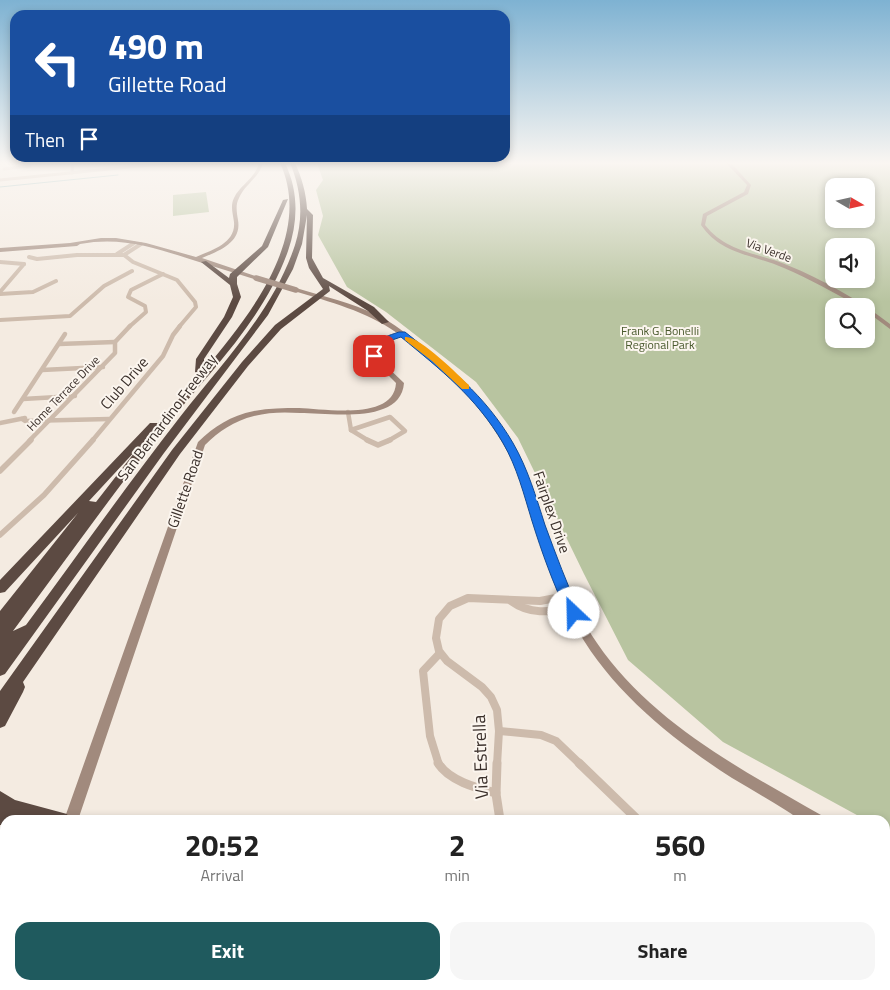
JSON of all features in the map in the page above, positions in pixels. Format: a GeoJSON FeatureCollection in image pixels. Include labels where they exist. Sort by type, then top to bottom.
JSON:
{"type":"FeatureCollection","features":[{"type":"Feature","properties":{"kind":"highway"},"geometry":{"type":"LineString","coordinates":[[233,284],[232,279],[238,272],[265,247],[282,209]]}},
{"type":"Feature","properties":{"kind":"highway","name":"San Bernardino Freeway"},"geometry":{"type":"LineString","coordinates":[[0,621],[155,424],[239,321],[266,280],[282,241],[286,209]]}},
{"type":"Feature","properties":{"kind":"highway"},"geometry":{"type":"LineString","coordinates":[[0,638],[108,494],[235,336],[263,295],[280,263],[291,224],[292,209]]}},
{"type":"Feature","properties":{"kind":"highway"},"geometry":{"type":"LineString","coordinates":[[209,387],[210,378],[250,325],[268,298],[282,270],[293,243],[298,209]]}},
{"type":"Feature","properties":{"kind":"highway"},"geometry":{"type":"LineString","coordinates":[[176,452],[265,340],[327,288],[309,258],[310,215],[304,210]]}},
{"type":"Feature","properties":{"kind":"highway","name":"San Bernardino Freeway"},"geometry":{"type":"LineString","coordinates":[[0,670],[271,304],[299,244],[304,222],[304,210]]}},
{"type":"Feature","properties":{"kind":"highway"},"geometry":{"type":"LineString","coordinates":[[199,372],[200,359],[236,303],[237,291],[233,284],[200,260]]}},
{"type":"Feature","properties":{"kind":"highway"},"geometry":{"type":"LineString","coordinates":[[317,274],[371,310],[385,322]]}},
{"type":"Feature","properties":{"kind":"highway"},"geometry":{"type":"LineString","coordinates":[[0,702],[176,452],[243,344]]}},
{"type":"Feature","properties":{"kind":"highway"},"geometry":{"type":"LineString","coordinates":[[0,588],[155,424]]}},
{"type":"Feature","properties":{"kind":"highway"},"geometry":{"type":"LineString","coordinates":[[0,652],[7,643],[36,621]]}},
{"type":"Feature","properties":{"kind":"highway"},"geometry":{"type":"LineString","coordinates":[[0,721],[46,637]]}},
{"type":"Feature","properties":{"kind":"highway"},"geometry":{"type":"LineString","coordinates":[[0,799],[11,808],[40,815]]}},
{"type":"Feature","properties":{"kind":"main road"},"geometry":{"type":"LineString","coordinates":[[200,260],[237,234],[238,226],[234,209]]}},
{"type":"Feature","properties":{"kind":"main road","name":"Via Verde"},"geometry":{"type":"LineString","coordinates":[[716,209],[705,215],[703,225],[709,235],[740,252],[784,266],[847,298]]}},
{"type":"Feature","properties":{"kind":"main road","name":"Fairplex Drive"},"geometry":{"type":"LineString","coordinates":[[0,250],[72,244],[137,244],[200,260],[296,290],[358,310],[385,322],[458,380],[479,402],[508,444],[523,474],[556,573],[571,608],[600,654],[618,677],[649,709],[717,762],[807,815]]}},
{"type":"Feature","properties":{"kind":"main road"},"geometry":{"type":"LineString","coordinates":[[215,265],[216,261],[212,257],[221,247]]}},
{"type":"Feature","properties":{"kind":"main road","name":"Via Verde"},"geometry":{"type":"LineString","coordinates":[[875,315],[890,327]]}},
{"type":"Feature","properties":{"kind":"main road","name":"Gillette Road"},"geometry":{"type":"LineString","coordinates":[[73,815],[201,444],[217,427],[249,414],[277,411],[371,411],[381,408],[396,399],[400,383],[376,360],[373,353],[377,345],[382,341],[402,334]]}},
{"type":"Feature","properties":{"kind":"street"},"geometry":{"type":"LineString","coordinates":[[116,255],[137,244]]}},
{"type":"Feature","properties":{"kind":"street"},"geometry":{"type":"LineString","coordinates":[[124,255],[137,244]]}},
{"type":"Feature","properties":{"kind":"street","name":"Club Drive"},"geometry":{"type":"LineString","coordinates":[[0,536],[71,465],[163,356],[173,335],[196,308],[195,302],[177,280],[133,262],[124,255],[37,259],[29,257]]}},
{"type":"Feature","properties":{"kind":"street"},"geometry":{"type":"LineString","coordinates":[[0,262],[24,264],[0,293]]}},
{"type":"Feature","properties":{"kind":"street"},"geometry":{"type":"LineString","coordinates":[[0,320],[66,317],[73,315],[104,286],[132,271]]}},
{"type":"Feature","properties":{"kind":"street","name":"Home Terrace Drive"},"geometry":{"type":"LineString","coordinates":[[0,471],[103,367],[115,353],[115,342],[123,331],[146,312],[146,306],[132,300],[128,294],[138,286],[163,274]]}},
{"type":"Feature","properties":{"kind":"street"},"geometry":{"type":"LineString","coordinates":[[0,293],[33,292],[56,281]]}},
{"type":"Feature","properties":{"kind":"street"},"geometry":{"type":"LineString","coordinates":[[14,412],[65,334]]}},
{"type":"Feature","properties":{"kind":"street"},"geometry":{"type":"LineString","coordinates":[[59,344],[115,342]]}},
{"type":"Feature","properties":{"kind":"street"},"geometry":{"type":"LineString","coordinates":[[42,370],[103,367]]}},
{"type":"Feature","properties":{"kind":"street"},"geometry":{"type":"LineString","coordinates":[[23,398],[75,396]]}},
{"type":"Feature","properties":{"kind":"street"},"geometry":{"type":"LineString","coordinates":[[348,412],[351,430],[377,446],[383,445],[406,431],[390,417],[351,430]]}},
{"type":"Feature","properties":{"kind":"street"},"geometry":{"type":"LineString","coordinates":[[0,423],[40,418],[110,419]]}},
{"type":"Feature","properties":{"kind":"street"},"geometry":{"type":"LineString","coordinates":[[496,794],[469,785],[439,766],[432,749],[423,671],[440,653],[436,640],[440,616],[452,604],[469,597],[480,596],[511,601],[524,610],[536,612],[571,608]]}},
{"type":"Feature","properties":{"kind":"street"},"geometry":{"type":"LineString","coordinates":[[511,601],[517,599],[536,602],[547,601],[566,596]]}},
{"type":"Feature","properties":{"kind":"street"},"geometry":{"type":"LineString","coordinates":[[536,602],[536,612]]}},
{"type":"Feature","properties":{"kind":"street","name":"Via Estrella"},"geometry":{"type":"LineString","coordinates":[[440,653],[448,664],[476,681],[489,694],[496,708],[500,731],[496,794],[499,815]]}},
{"type":"Feature","properties":{"kind":"street"},"geometry":{"type":"LineString","coordinates":[[500,731],[541,735],[556,741],[633,815]]}},
{"type":"Feature","properties":{"kind":"green space"},"geometry":{"type":"Polygon","coordinates":[[[173,209],[209,209],[209,212],[173,216],[173,209]]]}},
{"type":"Feature","properties":{"kind":"green space","name":"Frank G. Bonelli Regional Park"},"geometry":{"type":"Polygon","coordinates":[[[321,209],[825,209],[825,228],[875,228],[875,209],[890,209],[890,815],[857,815],[723,742],[628,660],[518,438],[476,382],[386,312],[347,287],[318,235],[323,216],[321,209]]]}},
{"type":"Feature","properties":{"kind":"slow traffic"},"geometry":{"type":"LineString","coordinates":[[408,338],[466,387]]}},
{"type":"Feature","properties":{"kind":"route"},"geometry":{"type":"LineString","coordinates":[[374,356],[374,350],[382,341],[402,334],[435,359],[458,380],[494,421],[523,474],[556,573],[574,613]]}}]}
